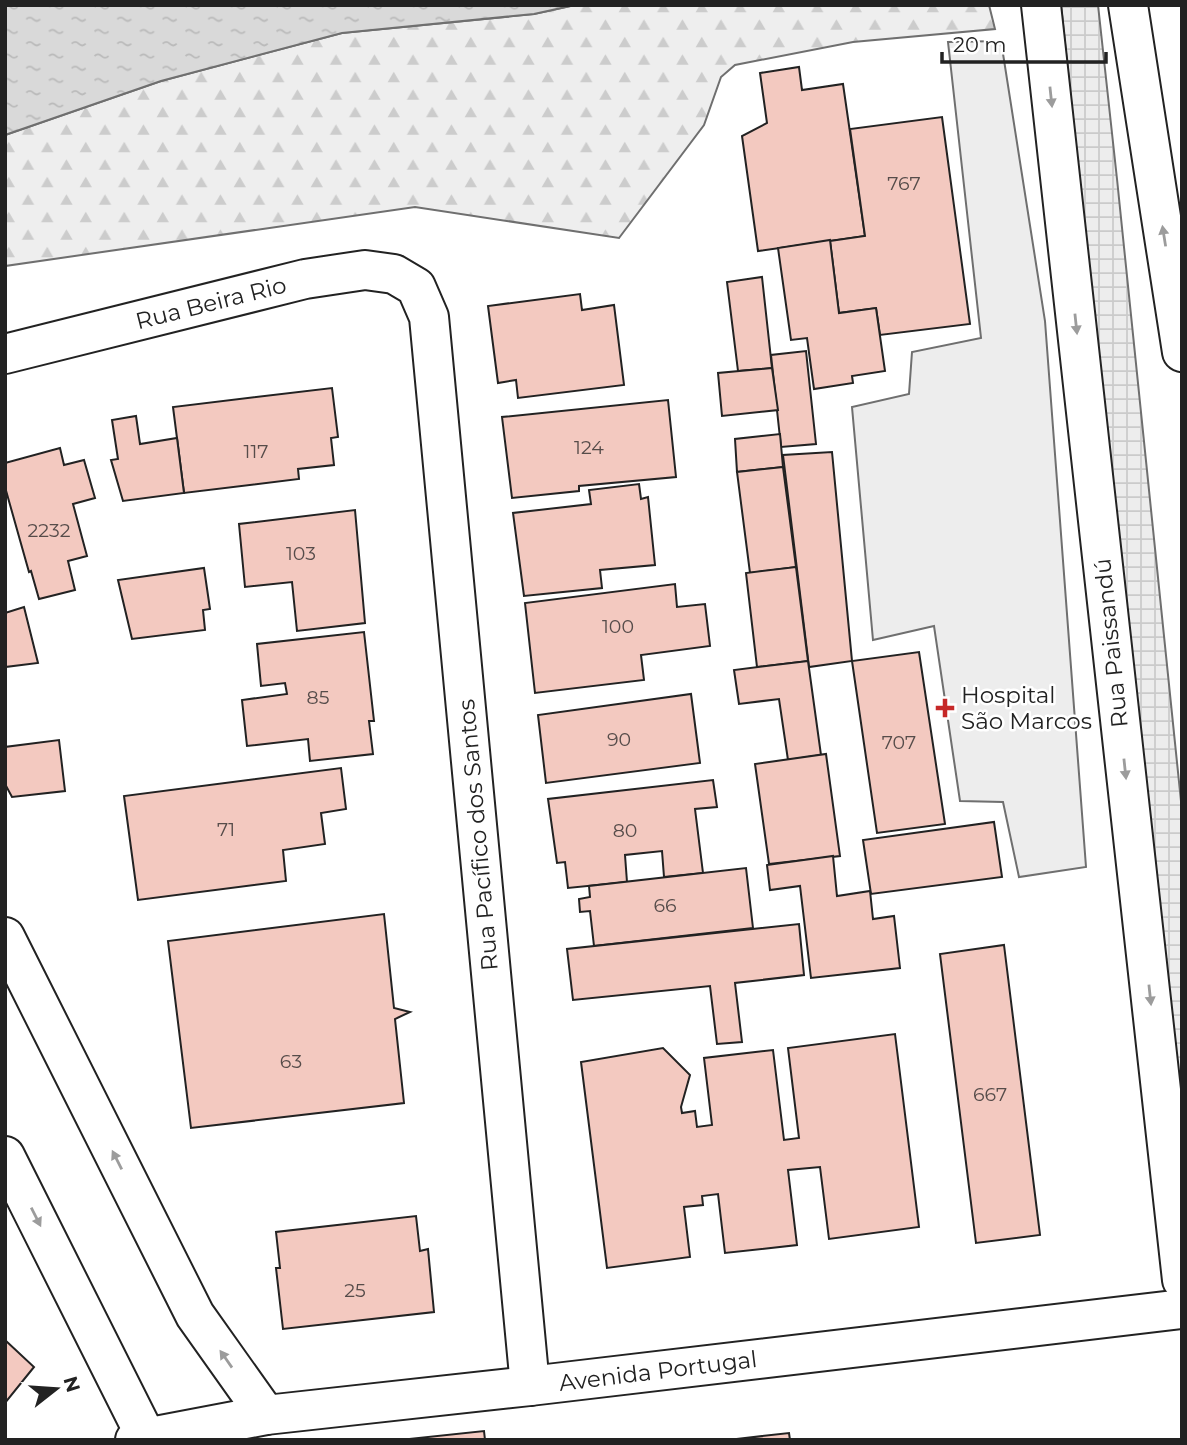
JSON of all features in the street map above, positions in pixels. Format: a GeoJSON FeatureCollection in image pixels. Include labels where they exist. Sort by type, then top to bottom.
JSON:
{"type":"FeatureCollection","features":[{"type":"Feature","properties":{"kind":"main road","name":"Rua Paissandú"},"geometry":{"type":"LineString","coordinates":[[1041,5],[1182,1280]]}},
{"type":"Feature","properties":{"kind":"main road"},"geometry":{"type":"LineString","coordinates":[[1128,5],[1181,340]]}},
{"type":"Feature","properties":{"kind":"main road","name":"Rua Beira Rio"},"geometry":{"type":"LineString","coordinates":[[5,354],[305,279],[365,270],[394,274],[416,287]]}},
{"type":"Feature","properties":{"kind":"main road","name":"Rua Pacífico dos Santos"},"geometry":{"type":"LineString","coordinates":[[416,287],[429,317],[530,1386]]}},
{"type":"Feature","properties":{"kind":"main road"},"geometry":{"type":"LineString","coordinates":[[5,936],[195,1315],[266,1415]]}},
{"type":"Feature","properties":{"kind":"main road"},"geometry":{"type":"LineString","coordinates":[[5,1156],[141,1438]]}},
{"type":"Feature","properties":{"kind":"main road","name":"Avenida Portugal"},"geometry":{"type":"LineString","coordinates":[[141,1438],[266,1415],[1182,1309]]}},
{"type":"Feature","properties":{"kind":"green space"},"geometry":{"type":"Polygon","coordinates":[[[575,5],[989,5],[995,29],[853,42],[735,65],[721,77],[704,125],[619,238],[415,207],[5,266],[5,135],[161,81],[342,33],[534,14],[575,5]]]}},
{"type":"Feature","properties":{"kind":"shaded area"},"geometry":{"type":"Polygon","coordinates":[[[1061,5],[1098,5],[1182,811],[1182,1111],[1147,821],[1061,5]]]}},
{"type":"Feature","properties":{"kind":"shaded area","name":"Hospital São Marcos"},"geometry":{"type":"Polygon","coordinates":[[[1001,41],[1045,321],[1086,867],[1019,877],[1003,802],[960,801],[934,626],[873,640],[852,407],[909,394],[912,352],[981,338],[948,42],[1001,41]]]}},
{"type":"Feature","properties":{"kind":"water"},"geometry":{"type":"Polygon","coordinates":[[[5,5],[575,5],[534,14],[342,33],[161,81],[5,135],[5,5]]]}},
{"type":"Feature","properties":{"kind":"building"},"geometry":{"type":"Polygon","coordinates":[[[799,67],[802,90],[843,84],[865,236],[758,251],[742,136],[767,123],[760,73],[799,67]]]}},
{"type":"Feature","properties":{"kind":"building"},"geometry":{"type":"Polygon","coordinates":[[[942,117],[970,324],[880,335],[876,308],[839,313],[830,241],[865,236],[850,129],[942,117]]]}},
{"type":"Feature","properties":{"kind":"building"},"geometry":{"type":"Polygon","coordinates":[[[830,240],[839,313],[876,308],[885,371],[852,376],[853,383],[814,389],[807,338],[791,340],[778,248],[830,240]]]}},
{"type":"Feature","properties":{"kind":"building"},"geometry":{"type":"Polygon","coordinates":[[[762,277],[772,368],[738,371],[727,282],[762,277]]]}},
{"type":"Feature","properties":{"kind":"building"},"geometry":{"type":"Polygon","coordinates":[[[580,294],[582,310],[614,305],[624,385],[518,398],[516,380],[498,383],[488,306],[580,294]]]}},
{"type":"Feature","properties":{"kind":"building"},"geometry":{"type":"Polygon","coordinates":[[[806,351],[816,444],[781,447],[771,355],[806,351]]]}},
{"type":"Feature","properties":{"kind":"building"},"geometry":{"type":"Polygon","coordinates":[[[772,368],[778,410],[722,416],[718,373],[772,368]]]}},
{"type":"Feature","properties":{"kind":"building"},"geometry":{"type":"Polygon","coordinates":[[[332,388],[338,437],[331,438],[334,465],[298,469],[299,479],[184,493],[173,407],[332,388]]]}},
{"type":"Feature","properties":{"kind":"building"},"geometry":{"type":"Polygon","coordinates":[[[668,400],[676,477],[579,486],[579,491],[512,498],[502,417],[668,400]]]}},
{"type":"Feature","properties":{"kind":"building"},"geometry":{"type":"Polygon","coordinates":[[[136,416],[140,444],[177,438],[184,493],[123,501],[111,460],[118,459],[112,420],[136,416]]]}},
{"type":"Feature","properties":{"kind":"building"},"geometry":{"type":"Polygon","coordinates":[[[780,434],[783,467],[737,472],[735,439],[780,434]]]}},
{"type":"Feature","properties":{"kind":"building"},"geometry":{"type":"Polygon","coordinates":[[[60,448],[64,465],[84,460],[95,498],[73,504],[87,556],[68,561],[75,590],[39,599],[5,487],[5,463],[60,448]]]}},
{"type":"Feature","properties":{"kind":"building"},"geometry":{"type":"Polygon","coordinates":[[[832,452],[852,661],[809,667],[783,455],[832,452]]]}},
{"type":"Feature","properties":{"kind":"building"},"geometry":{"type":"Polygon","coordinates":[[[783,467],[796,567],[750,573],[737,472],[783,467]]]}},
{"type":"Feature","properties":{"kind":"building"},"geometry":{"type":"Polygon","coordinates":[[[639,484],[641,499],[648,497],[655,565],[600,570],[602,588],[524,596],[513,513],[591,504],[589,490],[639,484]]]}},
{"type":"Feature","properties":{"kind":"building"},"geometry":{"type":"Polygon","coordinates":[[[355,510],[365,623],[297,631],[292,582],[245,587],[239,524],[355,510]]]}},
{"type":"Feature","properties":{"kind":"building"},"geometry":{"type":"Polygon","coordinates":[[[796,567],[808,661],[757,667],[746,573],[796,567]]]}},
{"type":"Feature","properties":{"kind":"building"},"geometry":{"type":"Polygon","coordinates":[[[204,568],[210,609],[203,610],[205,630],[132,639],[118,580],[204,568]]]}},
{"type":"Feature","properties":{"kind":"building"},"geometry":{"type":"Polygon","coordinates":[[[675,584],[677,607],[705,604],[710,646],[641,655],[644,680],[535,693],[525,603],[675,584]]]}},
{"type":"Feature","properties":{"kind":"building"},"geometry":{"type":"Polygon","coordinates":[[[24,607],[38,663],[5,667],[5,613],[24,607]]]}},
{"type":"Feature","properties":{"kind":"building"},"geometry":{"type":"Polygon","coordinates":[[[364,632],[374,721],[369,721],[373,754],[310,761],[308,739],[247,746],[242,700],[287,694],[285,683],[261,686],[257,644],[364,632]]]}},
{"type":"Feature","properties":{"kind":"building"},"geometry":{"type":"Polygon","coordinates":[[[919,652],[945,824],[877,833],[852,661],[919,652]]]}},
{"type":"Feature","properties":{"kind":"building"},"geometry":{"type":"Polygon","coordinates":[[[808,661],[821,755],[788,760],[779,699],[739,704],[734,670],[808,661]]]}},
{"type":"Feature","properties":{"kind":"building"},"geometry":{"type":"Polygon","coordinates":[[[691,694],[700,763],[546,783],[538,715],[691,694]]]}},
{"type":"Feature","properties":{"kind":"building"},"geometry":{"type":"Polygon","coordinates":[[[59,740],[65,791],[12,797],[5,784],[5,747],[59,740]]]}},
{"type":"Feature","properties":{"kind":"building"},"geometry":{"type":"Polygon","coordinates":[[[826,754],[840,856],[769,864],[755,764],[826,754]]]}},
{"type":"Feature","properties":{"kind":"building"},"geometry":{"type":"Polygon","coordinates":[[[341,768],[346,809],[321,813],[325,844],[283,850],[286,881],[138,900],[124,796],[341,768]]]}},
{"type":"Feature","properties":{"kind":"building"},"geometry":{"type":"Polygon","coordinates":[[[713,780],[717,807],[695,809],[703,873],[664,877],[662,851],[625,855],[627,882],[568,888],[565,862],[557,863],[548,799],[713,780]]]}},
{"type":"Feature","properties":{"kind":"building"},"geometry":{"type":"Polygon","coordinates":[[[994,822],[1002,877],[871,894],[863,840],[994,822]]]}},
{"type":"Feature","properties":{"kind":"building"},"geometry":{"type":"Polygon","coordinates":[[[833,856],[837,896],[870,891],[873,919],[894,916],[900,968],[811,978],[800,886],[770,890],[767,865],[833,856]]]}},
{"type":"Feature","properties":{"kind":"building"},"geometry":{"type":"Polygon","coordinates":[[[746,868],[753,928],[594,946],[590,911],[580,912],[579,899],[590,897],[589,886],[746,868]]]}},
{"type":"Feature","properties":{"kind":"building"},"geometry":{"type":"Polygon","coordinates":[[[384,914],[394,1008],[410,1012],[395,1019],[404,1103],[191,1128],[168,941],[384,914]]]}},
{"type":"Feature","properties":{"kind":"building"},"geometry":{"type":"Polygon","coordinates":[[[799,924],[804,975],[735,983],[742,1042],[717,1044],[710,986],[573,1000],[567,949],[799,924]]]}},
{"type":"Feature","properties":{"kind":"building"},"geometry":{"type":"Polygon","coordinates":[[[1004,945],[1040,1235],[976,1243],[940,954],[1004,945]]]}},
{"type":"Feature","properties":{"kind":"building"},"geometry":{"type":"Polygon","coordinates":[[[895,1034],[919,1227],[829,1239],[820,1167],[788,1170],[797,1245],[725,1253],[718,1194],[702,1196],[703,1205],[684,1207],[690,1257],[607,1268],[581,1062],[663,1048],[690,1075],[681,1107],[682,1113],[695,1111],[697,1127],[712,1125],[704,1058],[773,1050],[784,1140],[799,1138],[788,1048],[895,1034]]]}},
{"type":"Feature","properties":{"kind":"building"},"geometry":{"type":"Polygon","coordinates":[[[416,1216],[420,1251],[428,1249],[434,1312],[283,1329],[276,1268],[280,1268],[276,1232],[416,1216]]]}},
{"type":"Feature","properties":{"kind":"building"},"geometry":{"type":"Polygon","coordinates":[[[5,1340],[34,1367],[5,1403],[5,1340]]]}},
{"type":"Feature","properties":{"kind":"building"},"geometry":{"type":"Polygon","coordinates":[[[484,1431],[485,1440],[409,1439],[484,1431]]]}},
{"type":"Feature","properties":{"kind":"building"},"geometry":{"type":"Polygon","coordinates":[[[789,1433],[790,1440],[728,1440],[789,1433]]]}},
{"type":"Feature","properties":{"kind":"place","name":"Hospital São Marcos"},"geometry":{"type":"Point","coordinates":[945,708]}}]}
